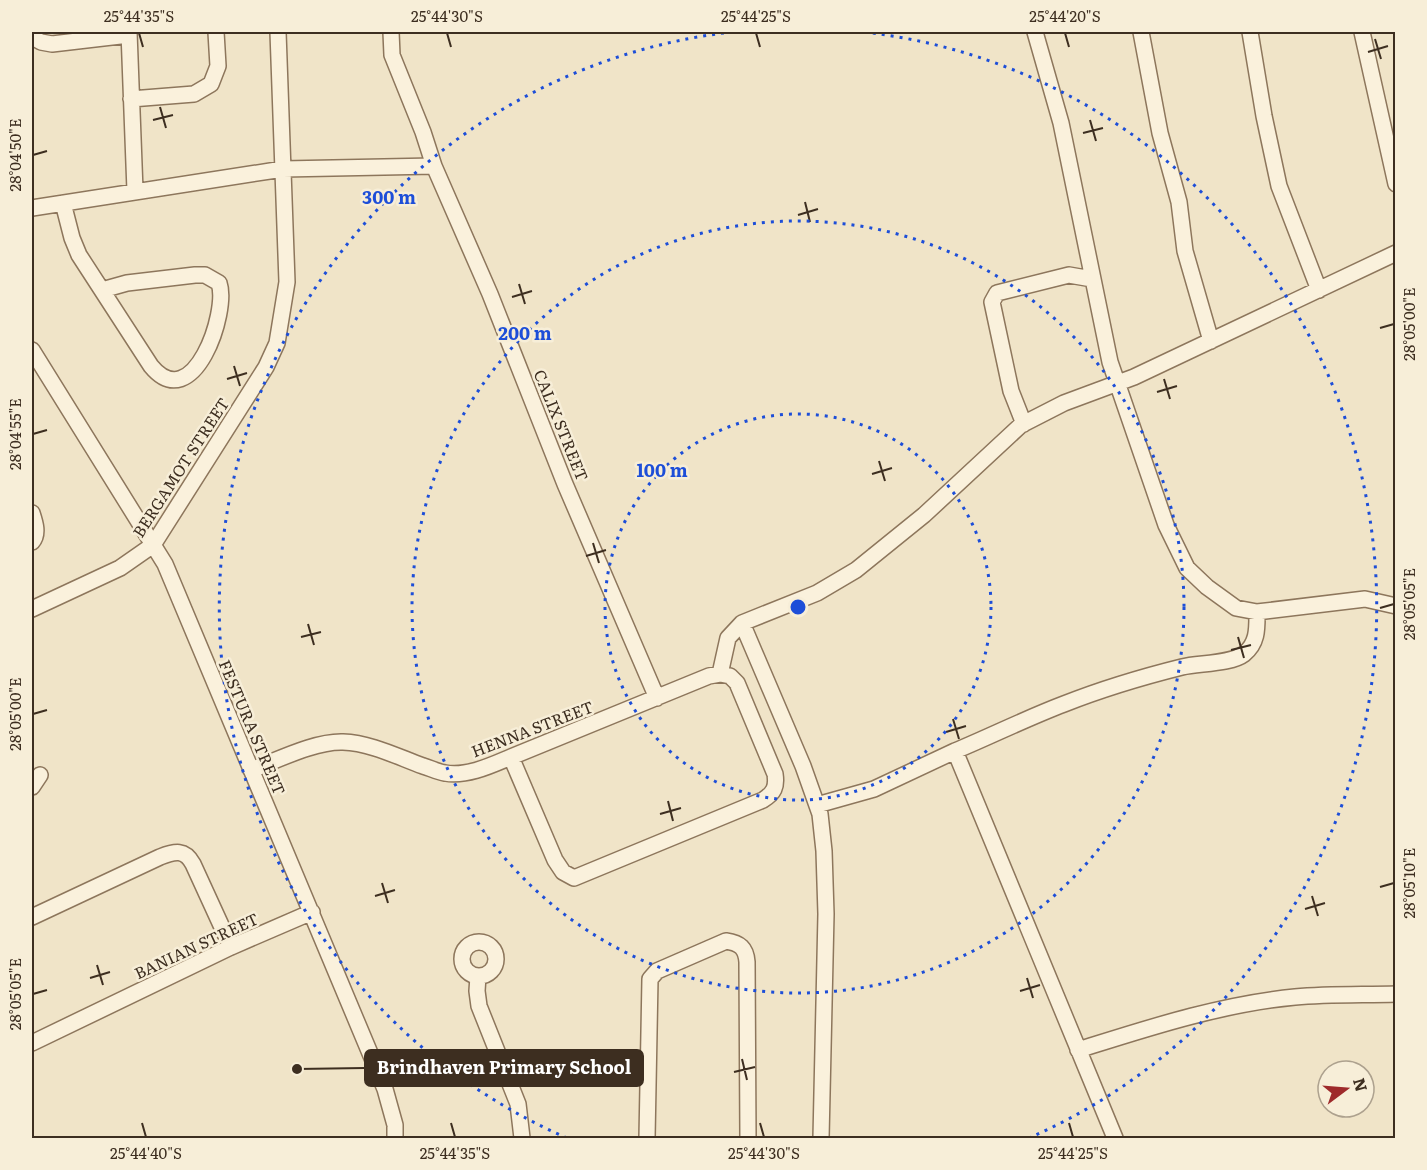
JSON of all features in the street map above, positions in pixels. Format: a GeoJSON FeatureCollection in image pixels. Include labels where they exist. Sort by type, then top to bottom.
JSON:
{"type":"FeatureCollection","features":[{"type":"Feature","properties":{"kind":"street"},"geometry":{"type":"LineString","coordinates":[[132,99],[194,94],[211,84],[218,66],[216,32]]}},
{"type":"Feature","properties":{"kind":"street","name":"BERGAMOT STREET"},"geometry":{"type":"LineString","coordinates":[[32,609],[120,568],[153,545],[266,367],[277,343],[287,282],[278,32]]}},
{"type":"Feature","properties":{"kind":"street","name":"CALIX STREET"},"geometry":{"type":"LineString","coordinates":[[391,32],[392,55],[434,166],[490,294],[565,483],[657,698]]}},
{"type":"Feature","properties":{"kind":"street"},"geometry":{"type":"LineString","coordinates":[[1035,32],[1061,123],[1116,385],[1166,525],[1187,568],[1207,587],[1236,608],[1257,612],[1365,599],[1395,606]]}},
{"type":"Feature","properties":{"kind":"street"},"geometry":{"type":"LineString","coordinates":[[1141,32],[1160,133],[1179,201],[1185,251],[1211,341]]}},
{"type":"Feature","properties":{"kind":"street"},"geometry":{"type":"LineString","coordinates":[[1250,32],[1264,116],[1280,186],[1319,290]]}},
{"type":"Feature","properties":{"kind":"street"},"geometry":{"type":"LineString","coordinates":[[1362,32],[1395,184]]}},
{"type":"Feature","properties":{"kind":"street"},"geometry":{"type":"LineString","coordinates":[[32,37],[52,44],[129,33],[135,191]]}},
{"type":"Feature","properties":{"kind":"street"},"geometry":{"type":"LineString","coordinates":[[32,208],[283,169],[434,166]]}},
{"type":"Feature","properties":{"kind":"street"},"geometry":{"type":"LineString","coordinates":[[63,203],[75,246],[102,290],[157,374],[168,380],[176,381],[194,370],[210,341],[217,317],[221,299],[219,283],[205,275],[195,275],[127,283],[102,290]]}},
{"type":"Feature","properties":{"kind":"street"},"geometry":{"type":"LineString","coordinates":[[511,757],[555,860],[562,872],[574,878],[763,801],[774,790],[775,774],[737,683],[730,676],[720,674],[728,638],[742,623],[817,593],[856,570],[924,514],[1008,435],[1024,424],[1064,403],[1116,385],[1395,253]]}},
{"type":"Feature","properties":{"kind":"street"},"geometry":{"type":"LineString","coordinates":[[1024,424],[1011,391],[992,302],[997,293],[1045,279],[1069,274],[1092,279]]}},
{"type":"Feature","properties":{"kind":"street","name":"FESTURA STREET"},"geometry":{"type":"LineString","coordinates":[[32,350],[165,564],[385,1089],[395,1125],[395,1138]]}},
{"type":"Feature","properties":{"kind":"street"},"geometry":{"type":"LineString","coordinates":[[32,513],[36,529],[32,542]]}},
{"type":"Feature","properties":{"kind":"street"},"geometry":{"type":"LineString","coordinates":[[817,805],[874,789],[1064,704],[1192,664],[1232,659],[1243,655],[1253,645],[1257,633],[1257,612]]}},
{"type":"Feature","properties":{"kind":"street"},"geometry":{"type":"LineString","coordinates":[[742,623],[803,766],[817,805],[824,851],[825,914],[821,1138]]}},
{"type":"Feature","properties":{"kind":"street","name":"HENNA STREET"},"geometry":{"type":"LineString","coordinates":[[251,770],[310,749],[340,742],[354,743],[379,750],[444,773],[468,772],[511,757],[709,676],[720,674]]}},
{"type":"Feature","properties":{"kind":"street"},"geometry":{"type":"LineString","coordinates":[[955,751],[1115,1138]]}},
{"type":"Feature","properties":{"kind":"street"},"geometry":{"type":"LineString","coordinates":[[32,917],[160,857],[172,852],[181,852],[190,858],[231,947]]}},
{"type":"Feature","properties":{"kind":"street","name":"BANIAN STREET"},"geometry":{"type":"LineString","coordinates":[[32,1042],[231,947],[312,912]]}},
{"type":"Feature","properties":{"kind":"street"},"geometry":{"type":"LineString","coordinates":[[647,1138],[650,979],[657,972],[726,941],[734,942],[746,951],[748,1138]]}},
{"type":"Feature","properties":{"kind":"street"},"geometry":{"type":"LineString","coordinates":[[478,976],[479,1006],[518,1104],[522,1138]]}},
{"type":"Feature","properties":{"kind":"street"},"geometry":{"type":"LineString","coordinates":[[1077,1050],[1159,1025],[1255,1004],[1295,998],[1395,994]]}},
{"type":"Feature","properties":{"kind":"place","name":"Brindhaven Primary School"},"geometry":{"type":"Point","coordinates":[297,1069]}}]}
